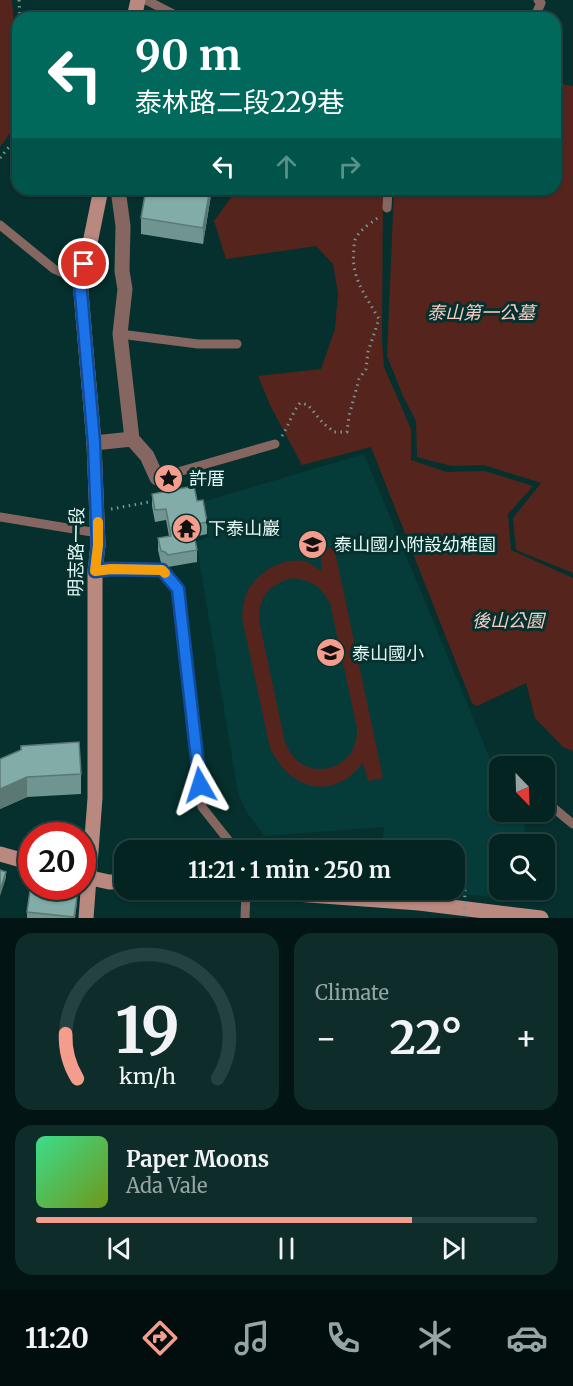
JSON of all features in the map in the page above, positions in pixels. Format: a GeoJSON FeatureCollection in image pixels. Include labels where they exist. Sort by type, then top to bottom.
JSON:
{"type":"FeatureCollection","features":[{"type":"Feature","properties":{"kind":"main road","name":"明志路一段"},"geometry":{"type":"LineString","coordinates":[[92,822],[95,798],[95,571],[98,512],[80,281],[100,195]]}},
{"type":"Feature","properties":{"kind":"main road"},"geometry":{"type":"LineString","coordinates":[[0,854],[18,858]]}},
{"type":"Feature","properties":{"kind":"main road"},"geometry":{"type":"LineString","coordinates":[[96,879],[114,882]]}},
{"type":"Feature","properties":{"kind":"main road","name":"明志路一段"},"geometry":{"type":"LineString","coordinates":[[86,900],[86,918]]}},
{"type":"Feature","properties":{"kind":"main road"},"geometry":{"type":"LineString","coordinates":[[379,900],[541,918]]}},
{"type":"Feature","properties":{"kind":"street"},"geometry":{"type":"LineString","coordinates":[[119,195],[123,226],[122,271],[125,290],[120,334],[132,440],[147,456],[157,478]]}},
{"type":"Feature","properties":{"kind":"street"},"geometry":{"type":"LineString","coordinates":[[94,443],[132,440]]}},
{"type":"Feature","properties":{"kind":"lane"},"geometry":{"type":"LineString","coordinates":[[146,0],[169,12]]}},
{"type":"Feature","properties":{"kind":"lane"},"geometry":{"type":"LineString","coordinates":[[387,208],[388,195]]}},
{"type":"Feature","properties":{"kind":"lane"},"geometry":{"type":"LineString","coordinates":[[1,227],[54,269],[80,281]]}},
{"type":"Feature","properties":{"kind":"lane"},"geometry":{"type":"LineString","coordinates":[[120,334],[198,344],[237,344]]}},
{"type":"Feature","properties":{"kind":"lane"},"geometry":{"type":"LineString","coordinates":[[157,478],[275,444]]}},
{"type":"Feature","properties":{"kind":"lane"},"geometry":{"type":"LineString","coordinates":[[0,517],[98,533]]}},
{"type":"Feature","properties":{"kind":"lane"},"geometry":{"type":"LineString","coordinates":[[95,571],[162,570],[178,589],[202,807],[228,840]]}},
{"type":"Feature","properties":{"kind":"lane"},"geometry":{"type":"LineString","coordinates":[[555,809],[573,824]]}},
{"type":"Feature","properties":{"kind":"lane"},"geometry":{"type":"LineString","coordinates":[[245,900],[245,918]]}},
{"type":"Feature","properties":{"kind":"path"},"geometry":{"type":"LineString","coordinates":[[0,158],[12,143]]}},
{"type":"Feature","properties":{"kind":"path"},"geometry":{"type":"LineString","coordinates":[[275,444],[289,426],[293,411],[300,403],[308,405],[334,432],[347,432],[359,379],[366,369],[368,352],[379,319],[361,290],[354,272],[355,239],[387,208]]}},
{"type":"Feature","properties":{"kind":"path"},"geometry":{"type":"LineString","coordinates":[[98,512],[161,500],[157,478]]}},
{"type":"Feature","properties":{"kind":"path"},"geometry":{"type":"LineString","coordinates":[[464,918],[465,900]]}},
{"type":"Feature","properties":{"kind":"shaded area","name":"泰山國小"},"geometry":{"type":"Polygon","coordinates":[[[364,454],[489,756],[489,822],[525,822],[524,834],[489,834],[489,897],[465,894],[465,840],[383,840],[384,827],[265,836],[247,813],[238,793],[196,541],[209,537],[202,502],[364,454]]]}},
{"type":"Feature","properties":{"kind":"green space"},"geometry":{"type":"Polygon","coordinates":[[[0,0],[12,0],[12,130],[0,147],[0,0]]]}},
{"type":"Feature","properties":{"kind":"green space","name":"泰山第一公墓"},"geometry":{"type":"Polygon","coordinates":[[[561,84],[573,86],[573,573],[516,550],[513,518],[541,483],[484,465],[451,466],[417,457],[416,421],[387,356],[394,195],[561,195],[561,84]]]}},
{"type":"Feature","properties":{"kind":"green space","name":"後山公園"},"geometry":{"type":"Polygon","coordinates":[[[233,195],[383,195],[382,339],[384,367],[411,429],[411,460],[447,472],[485,471],[533,486],[508,514],[511,550],[573,578],[573,751],[563,747],[535,718],[526,683],[477,706],[472,703],[371,447],[302,465],[270,405],[258,376],[321,369],[335,329],[338,293],[333,264],[316,246],[226,259],[214,221],[233,195]]]}},
{"type":"Feature","properties":{"kind":"green space"},"geometry":{"type":"Polygon","coordinates":[[[334,547],[383,778],[368,781],[363,763],[351,775],[338,783],[312,786],[289,774],[278,762],[270,748],[242,618],[244,602],[254,581],[266,571],[280,564],[303,561],[323,572],[319,550],[334,547]],[[293,578],[285,581],[267,592],[261,604],[259,620],[285,743],[299,762],[321,769],[335,766],[348,757],[356,739],[357,728],[330,603],[315,585],[293,578]]]}},
{"type":"Feature","properties":{"kind":"building"},"geometry":{"type":"Polygon","coordinates":[[[145,195],[209,195],[203,228],[141,218],[145,195]]]}},
{"type":"Feature","properties":{"kind":"building","name":"下泰山巖"},"geometry":{"type":"Polygon","coordinates":[[[194,486],[197,501],[203,500],[207,522],[192,525],[197,550],[168,555],[161,551],[158,538],[171,536],[166,509],[155,510],[152,494],[194,486]]]}},
{"type":"Feature","properties":{"kind":"building"},"geometry":{"type":"Polygon","coordinates":[[[79,742],[81,774],[27,777],[0,789],[0,759],[21,750],[21,746],[79,742]]]}},
{"type":"Feature","properties":{"kind":"building"},"geometry":{"type":"Polygon","coordinates":[[[0,870],[6,872],[0,890],[0,870]]]}},
{"type":"Feature","properties":{"kind":"building"},"geometry":{"type":"Polygon","coordinates":[[[29,900],[77,900],[74,917],[27,912],[29,900]]]}},
{"type":"Feature","properties":{"kind":"slow traffic"},"geometry":{"type":"LineString","coordinates":[[98,522],[95,571],[162,570],[165,573]]}},
{"type":"Feature","properties":{"kind":"place","name":"許厝"},"geometry":{"type":"Point","coordinates":[168,478]}},
{"type":"Feature","properties":{"kind":"place","name":"下泰山巖"},"geometry":{"type":"Point","coordinates":[187,528]}},
{"type":"Feature","properties":{"kind":"place","name":"泰山國小附設幼稚園"},"geometry":{"type":"Point","coordinates":[313,544]}},
{"type":"Feature","properties":{"kind":"place","name":"泰山國小"},"geometry":{"type":"Point","coordinates":[331,653]}},
{"type":"Feature","properties":{"kind":"route"},"geometry":{"type":"LineString","coordinates":[[84,264],[80,281],[98,512],[95,571],[162,570],[178,589],[200,785]]}}]}
